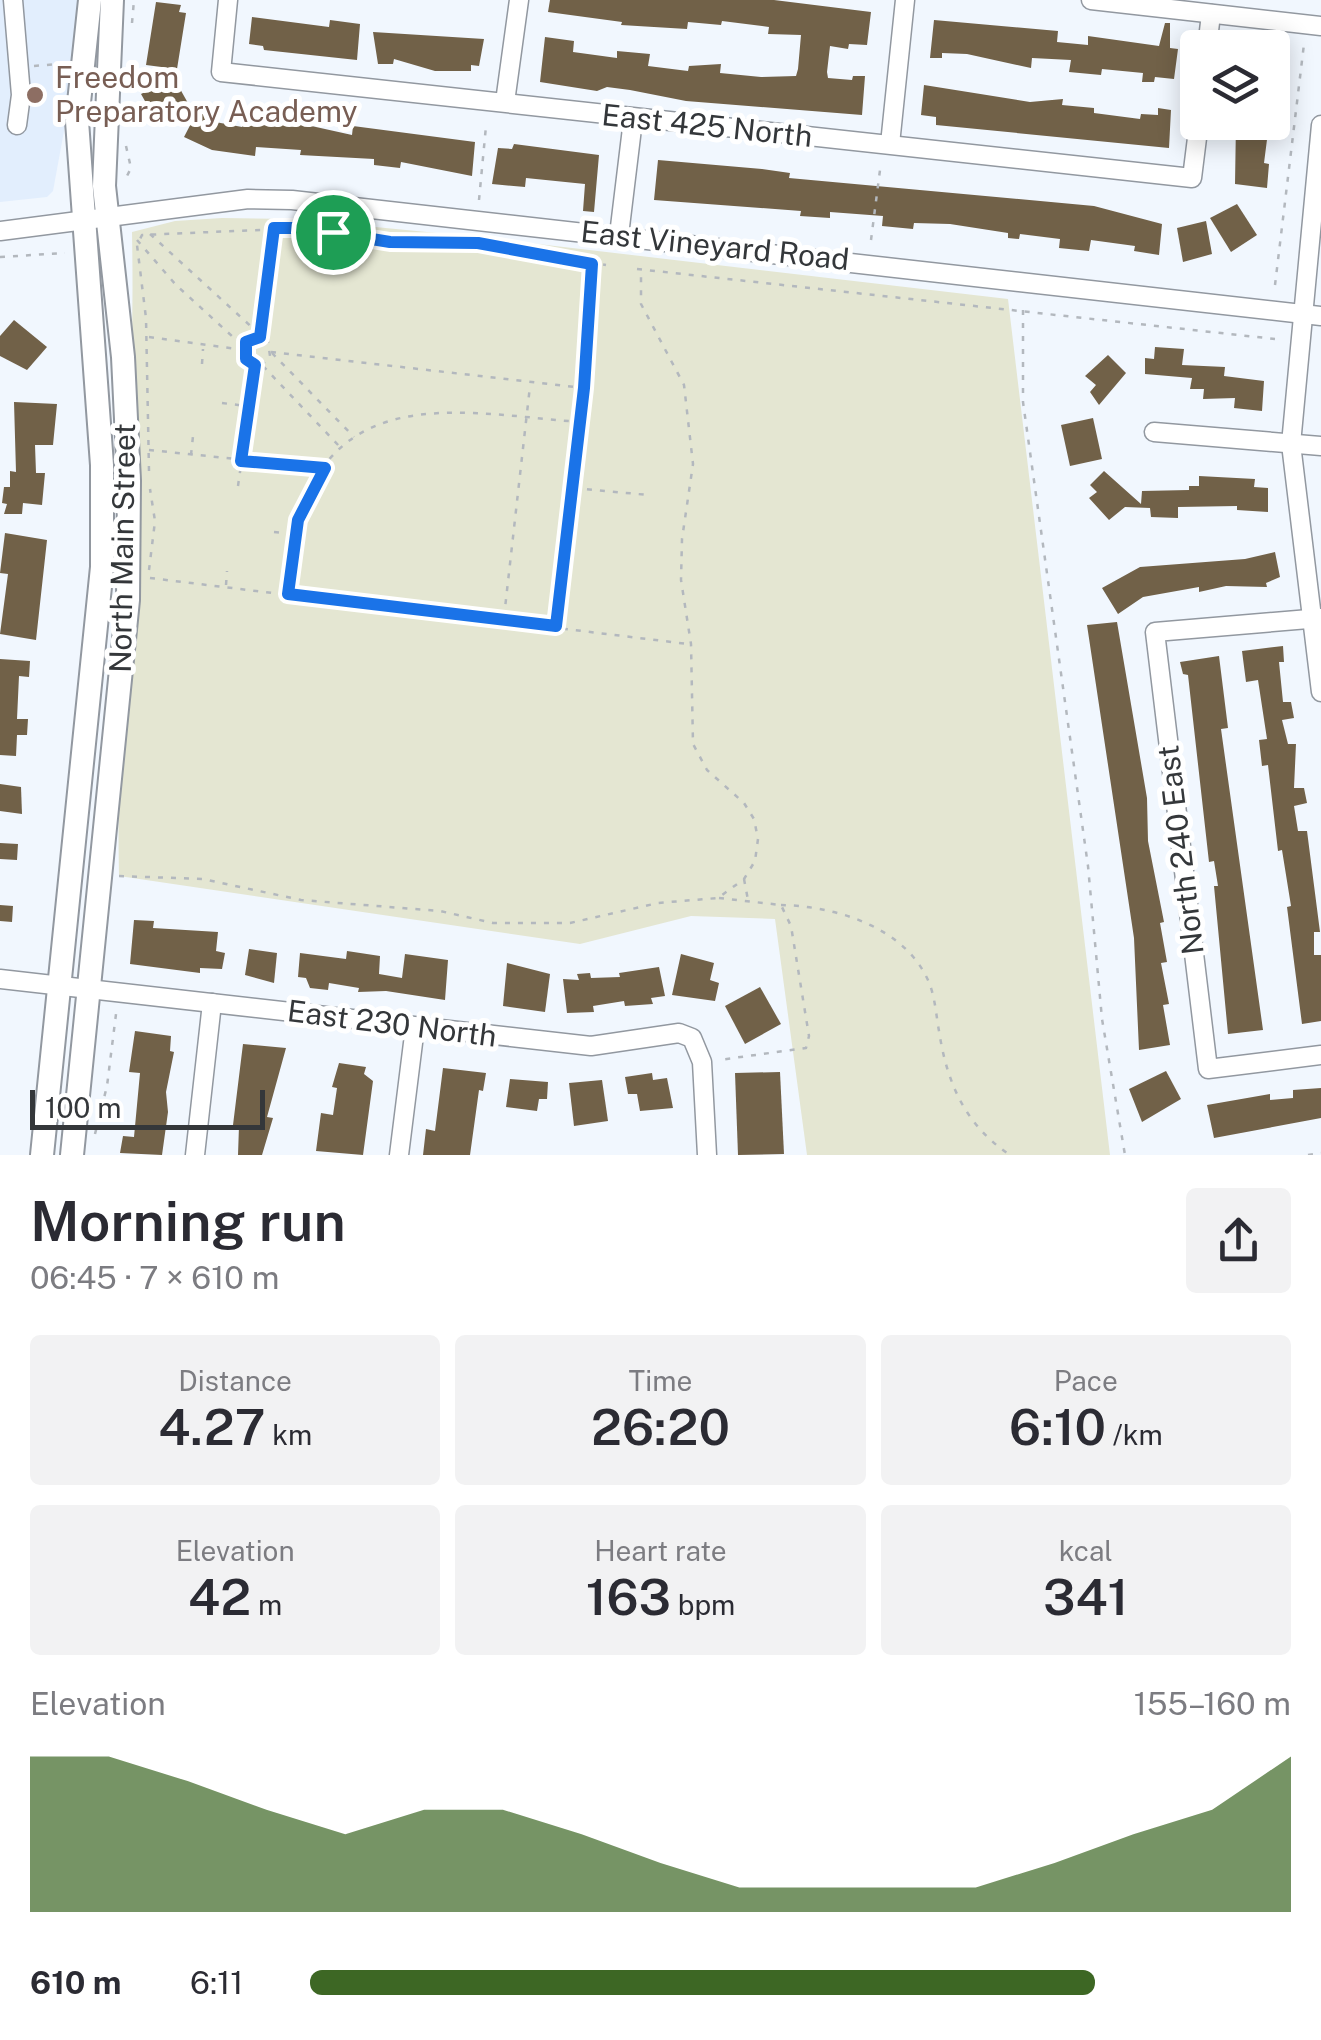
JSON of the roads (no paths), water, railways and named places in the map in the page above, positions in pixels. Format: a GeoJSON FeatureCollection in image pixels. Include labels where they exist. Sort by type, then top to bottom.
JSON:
{"type":"FeatureCollection","features":[{"type":"Feature","properties":{"kind":"main road","name":"North Main Street"},"geometry":{"type":"LineString","coordinates":[[42,1155],[102,567],[102,465],[77,121],[90,0]]}},
{"type":"Feature","properties":{"kind":"main road","name":"North Main Street"},"geometry":{"type":"LineString","coordinates":[[72,1155],[92,988],[128,600],[130,481],[108,216],[105,100],[112,0]]}},
{"type":"Feature","properties":{"kind":"street"},"geometry":{"type":"LineString","coordinates":[[13,0],[22,95],[18,125]]}},
{"type":"Feature","properties":{"kind":"street","name":"East 425 North"},"geometry":{"type":"LineString","coordinates":[[228,0],[221,72],[506,102],[633,120],[1192,178],[1196,140]]}},
{"type":"Feature","properties":{"kind":"street"},"geometry":{"type":"LineString","coordinates":[[506,102],[519,0]]}},
{"type":"Feature","properties":{"kind":"street"},"geometry":{"type":"LineString","coordinates":[[890,144],[905,0]]}},
{"type":"Feature","properties":{"kind":"street"},"geometry":{"type":"LineString","coordinates":[[1091,0],[1321,26]]}},
{"type":"Feature","properties":{"kind":"street"},"geometry":{"type":"LineString","coordinates":[[1209,30],[1211,14]]}},
{"type":"Feature","properties":{"kind":"street"},"geometry":{"type":"LineString","coordinates":[[619,235],[633,120]]}},
{"type":"Feature","properties":{"kind":"street"},"geometry":{"type":"LineString","coordinates":[[1321,125],[1291,444],[1316,618],[1321,692]]}},
{"type":"Feature","properties":{"kind":"street","name":"East Vineyard Road"},"geometry":{"type":"LineString","coordinates":[[0,231],[248,200],[292,200],[1321,316]]}},
{"type":"Feature","properties":{"kind":"street"},"geometry":{"type":"LineString","coordinates":[[1154,432],[1321,446]]}},
{"type":"Feature","properties":{"kind":"street","name":"North 240 East"},"geometry":{"type":"LineString","coordinates":[[1316,618],[1155,632],[1208,1069],[1321,1055]]}},
{"type":"Feature","properties":{"kind":"street","name":"East 230 North"},"geometry":{"type":"LineString","coordinates":[[0,979],[592,1046],[678,1033],[692,1038],[702,1062],[707,1155]]}},
{"type":"Feature","properties":{"kind":"street"},"geometry":{"type":"LineString","coordinates":[[195,1155],[212,1003]]}},
{"type":"Feature","properties":{"kind":"street"},"geometry":{"type":"LineString","coordinates":[[400,1155],[415,1027]]}},
{"type":"Feature","properties":{"kind":"place","name":"Freedom Preparatory Academy"},"geometry":{"type":"Point","coordinates":[35,95]}}]}
